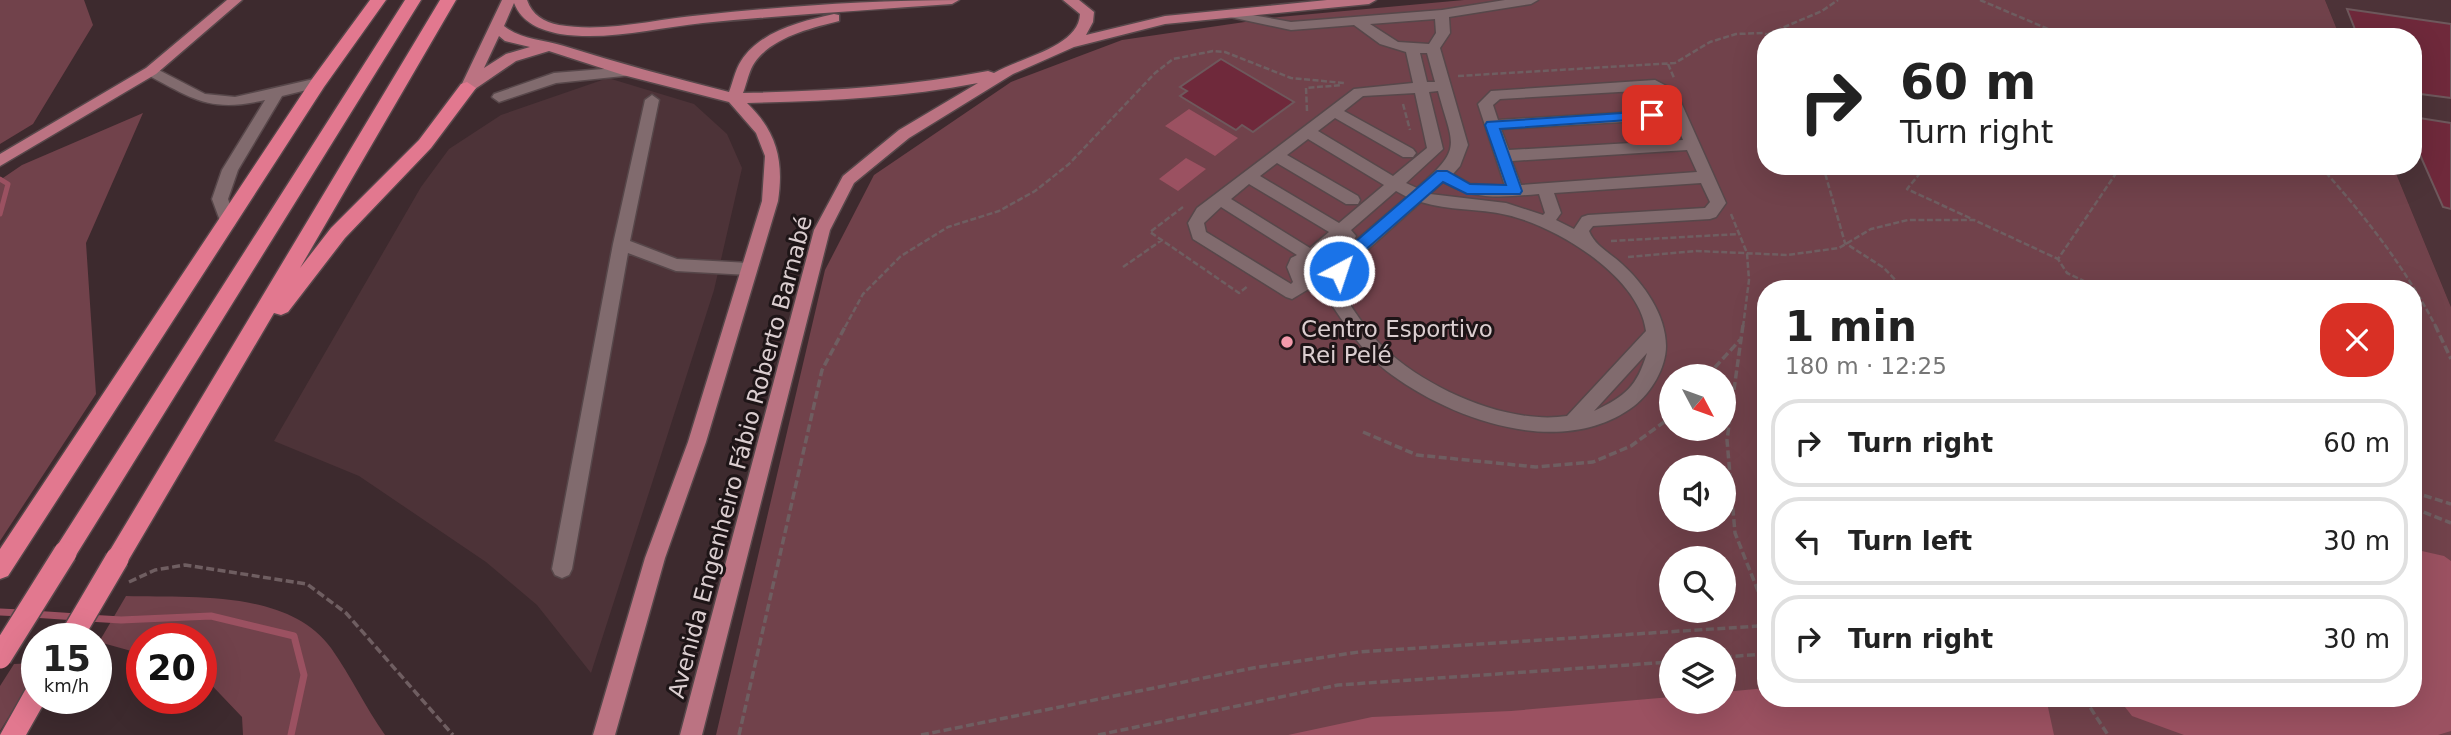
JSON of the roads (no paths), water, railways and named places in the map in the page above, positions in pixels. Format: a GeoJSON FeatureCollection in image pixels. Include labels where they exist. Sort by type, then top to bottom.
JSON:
{"type":"FeatureCollection","features":[{"type":"Feature","properties":{"kind":"highway"},"geometry":{"type":"LineString","coordinates":[[1,567],[318,83],[378,0]]}},
{"type":"Feature","properties":{"kind":"highway"},"geometry":{"type":"LineString","coordinates":[[0,657],[413,0]]}},
{"type":"Feature","properties":{"kind":"highway"},"geometry":{"type":"LineString","coordinates":[[80,623],[118,570],[353,156],[448,0]]}},
{"type":"Feature","properties":{"kind":"highway"},"geometry":{"type":"LineString","coordinates":[[202,421],[306,272],[338,233],[425,144],[467,88]]}},
{"type":"Feature","properties":{"kind":"highway"},"geometry":{"type":"LineString","coordinates":[[12,735],[24,714]]}},
{"type":"Feature","properties":{"kind":"main road"},"geometry":{"type":"LineString","coordinates":[[0,161],[151,71],[235,0]]}},
{"type":"Feature","properties":{"kind":"main road"},"geometry":{"type":"LineString","coordinates":[[467,88],[509,0]]}},
{"type":"Feature","properties":{"kind":"main road"},"geometry":{"type":"LineString","coordinates":[[520,0],[531,18],[540,24],[568,30],[611,29],[692,20],[945,1]]}},
{"type":"Feature","properties":{"kind":"main road"},"geometry":{"type":"LineString","coordinates":[[1069,44],[1083,32],[1088,21],[1087,12],[1070,0]]}},
{"type":"Feature","properties":{"kind":"main road"},"geometry":{"type":"LineString","coordinates":[[498,27],[510,38],[556,48],[628,72],[734,97],[840,96],[927,89],[1008,71],[1069,44],[1165,20],[1369,0]]}},
{"type":"Feature","properties":{"kind":"main road"},"geometry":{"type":"LineString","coordinates":[[734,97],[747,62],[772,40],[796,28],[842,16],[945,1]]}},
{"type":"Feature","properties":{"kind":"main road"},"geometry":{"type":"LineString","coordinates":[[467,88],[513,56],[556,48]]}},
{"type":"Feature","properties":{"kind":"main road","name":"Avenida Engenheiro Fábio Roberto Barnabé"},"geometry":{"type":"LineString","coordinates":[[691,735],[822,230],[848,180],[904,134],[1008,71]]}},
{"type":"Feature","properties":{"kind":"main road","name":"Avenida Engenheiro Fábio Roberto Barnabé"},"geometry":{"type":"LineString","coordinates":[[604,735],[655,558],[697,442],[775,177],[774,154],[767,137],[755,118],[734,97]]}},
{"type":"Feature","properties":{"kind":"street"},"geometry":{"type":"LineString","coordinates":[[1236,14],[1291,26],[1442,14],[1531,0]]}},
{"type":"Feature","properties":{"kind":"street"},"geometry":{"type":"LineString","coordinates":[[1412,49],[1435,149],[1340,232],[1311,254],[1301,257],[1296,267],[1299,278],[1305,282],[1327,284],[1338,276],[1339,265],[1452,166],[1460,145],[1433,48],[1443,33],[1442,14]]}},
{"type":"Feature","properties":{"kind":"street"},"geometry":{"type":"LineString","coordinates":[[1359,22],[1383,43],[1394,47],[1433,48]]}},
{"type":"Feature","properties":{"kind":"street"},"geometry":{"type":"LineString","coordinates":[[151,71],[202,98],[235,102],[318,83]]}},
{"type":"Feature","properties":{"kind":"street"},"geometry":{"type":"LineString","coordinates":[[499,97],[554,78],[628,72]]}},
{"type":"Feature","properties":{"kind":"street"},"geometry":{"type":"LineString","coordinates":[[1305,282],[1292,293],[1199,235],[1196,223],[1203,212],[1359,92],[1421,88],[1442,81]]}},
{"type":"Feature","properties":{"kind":"street"},"geometry":{"type":"LineString","coordinates":[[1515,191],[1485,104],[1496,94],[1655,85],[1669,91],[1718,203],[1710,213],[1588,221],[1581,230],[1586,243]]}},
{"type":"Feature","properties":{"kind":"street"},"geometry":{"type":"LineString","coordinates":[[228,222],[220,199],[230,170],[276,94]]}},
{"type":"Feature","properties":{"kind":"street"},"geometry":{"type":"LineString","coordinates":[[562,569],[621,244],[652,100]]}},
{"type":"Feature","properties":{"kind":"street"},"geometry":{"type":"LineString","coordinates":[[1333,111],[1408,153]]}},
{"type":"Feature","properties":{"kind":"street"},"geometry":{"type":"LineString","coordinates":[[1492,125],[1679,114]]}},
{"type":"Feature","properties":{"kind":"street"},"geometry":{"type":"LineString","coordinates":[[1307,132],[1418,195],[1451,205],[1505,209],[1546,223],[1586,243],[1609,262],[1631,286],[1650,314],[1657,348],[1648,380],[1623,406],[1586,421],[1572,423],[1541,423],[1496,416],[1453,402],[1413,381],[1378,353],[1327,284]]}},
{"type":"Feature","properties":{"kind":"street"},"geometry":{"type":"LineString","coordinates":[[1503,156],[1693,145]]}},
{"type":"Feature","properties":{"kind":"street"},"geometry":{"type":"LineString","coordinates":[[1276,156],[1352,200]]}},
{"type":"Feature","properties":{"kind":"street"},"geometry":{"type":"LineString","coordinates":[[1442,175],[1467,189],[1515,191],[1707,177]]}},
{"type":"Feature","properties":{"kind":"street"},"geometry":{"type":"LineString","coordinates":[[1249,177],[1362,245]]}},
{"type":"Feature","properties":{"kind":"street"},"geometry":{"type":"LineString","coordinates":[[1545,188],[1552,213],[1546,223]]}},
{"type":"Feature","properties":{"kind":"street"},"geometry":{"type":"LineString","coordinates":[[1220,200],[1311,254],[1329,256],[1339,265]]}},
{"type":"Feature","properties":{"kind":"street"},"geometry":{"type":"LineString","coordinates":[[621,244],[676,265],[749,269]]}},
{"type":"Feature","properties":{"kind":"street"},"geometry":{"type":"LineString","coordinates":[[1572,423],[1655,333]]}},
{"type":"Feature","properties":{"kind":"waterway"},"geometry":{"type":"LineString","coordinates":[[0,179],[8,184],[0,214]]}},
{"type":"Feature","properties":{"kind":"waterway"},"geometry":{"type":"LineString","coordinates":[[0,612],[21,613]]}},
{"type":"Feature","properties":{"kind":"waterway"},"geometry":{"type":"LineString","coordinates":[[32,614],[77,617]]}},
{"type":"Feature","properties":{"kind":"waterway"},"geometry":{"type":"LineString","coordinates":[[88,618],[121,620],[211,616],[294,636],[304,675],[291,735]]}},
{"type":"Feature","properties":{"kind":"place","name":"Centro Esportivo Rei Pelé"},"geometry":{"type":"Point","coordinates":[1287,342]}}]}
